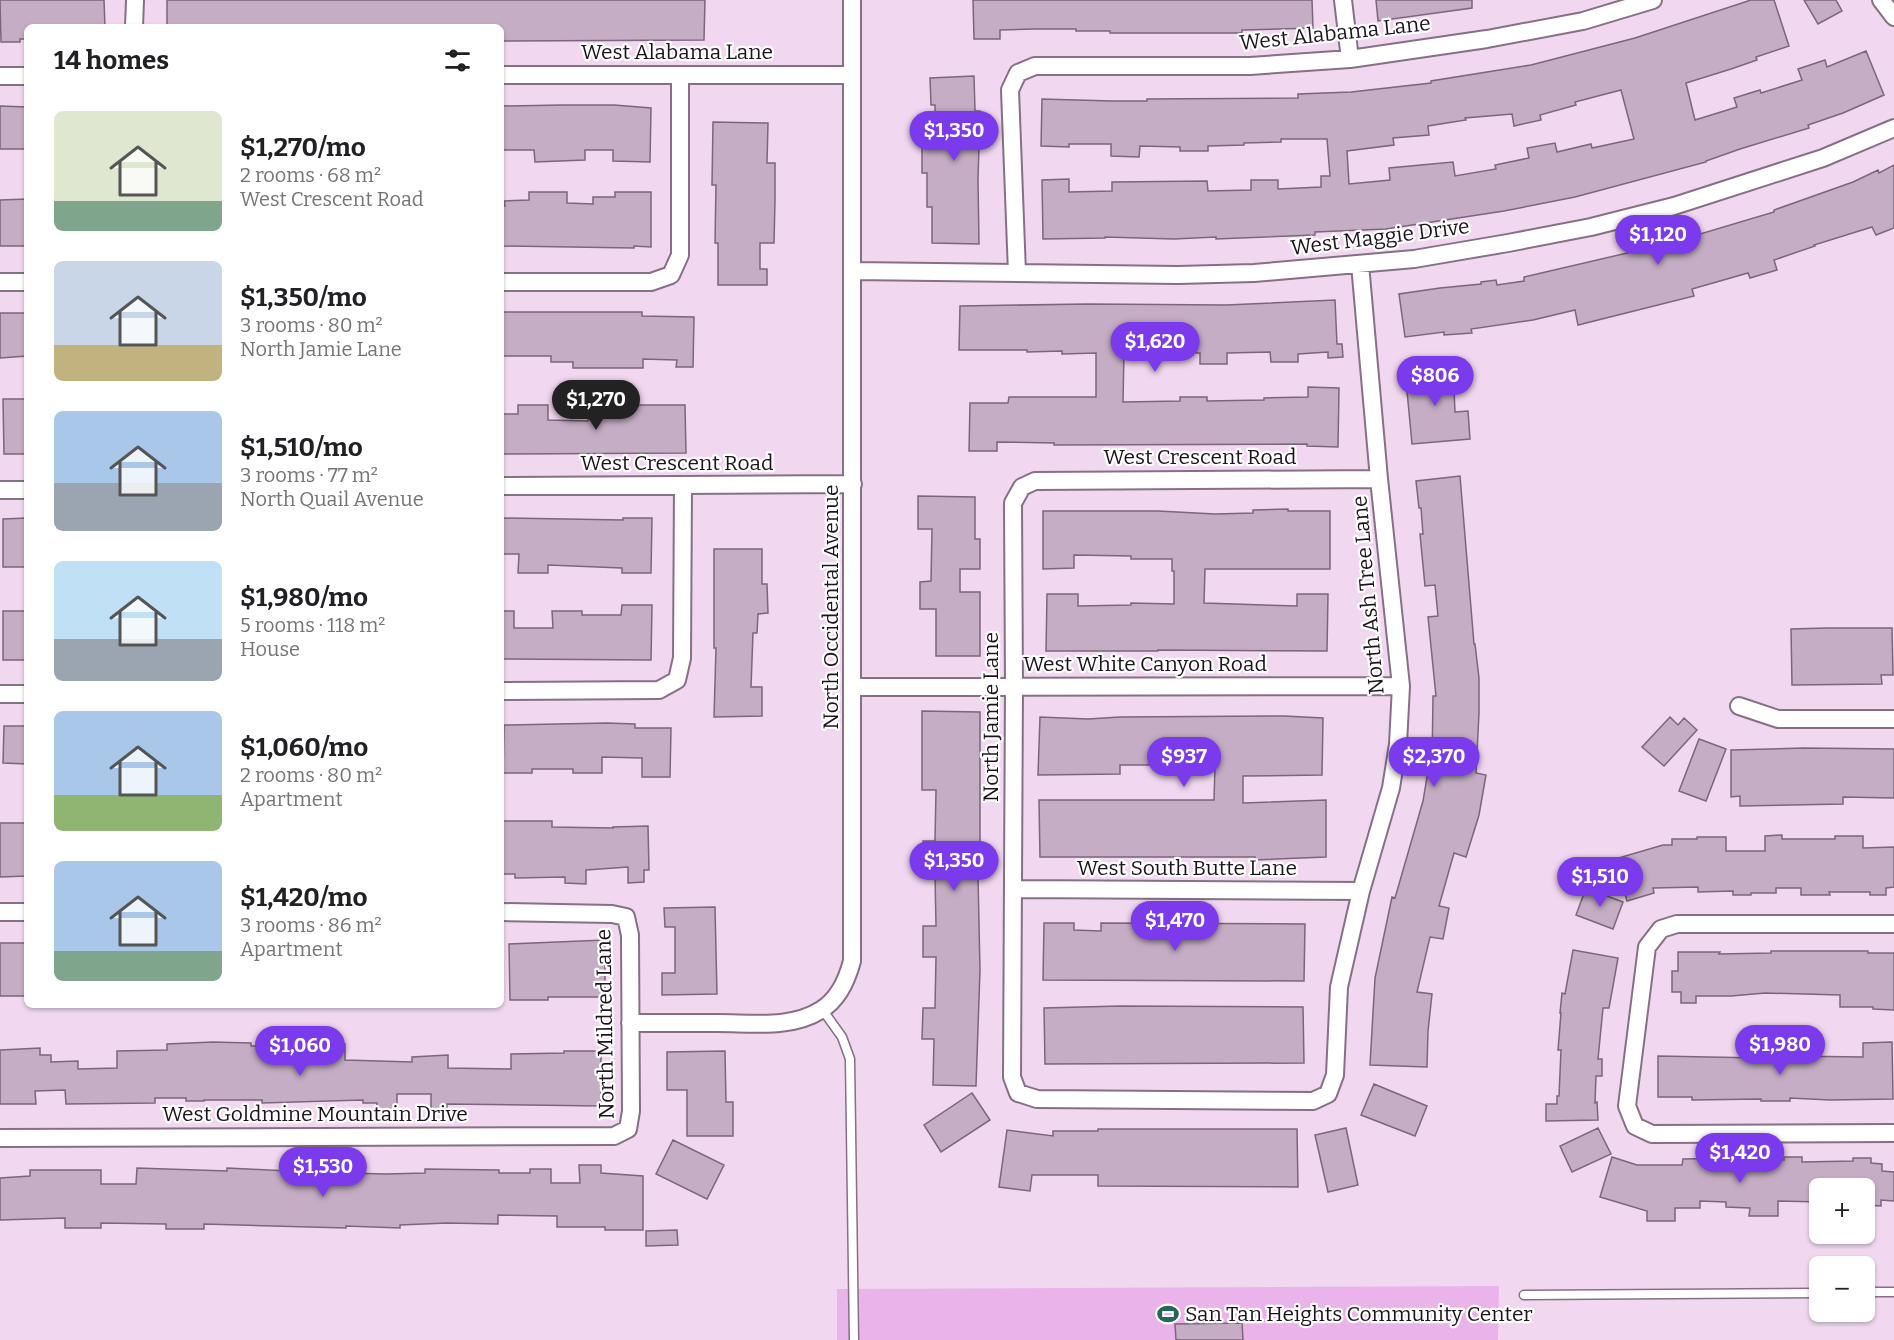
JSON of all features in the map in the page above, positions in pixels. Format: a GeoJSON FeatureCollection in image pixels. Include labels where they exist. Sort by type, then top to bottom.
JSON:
{"type":"FeatureCollection","features":[{"type":"Feature","properties":{"kind":"street"},"geometry":{"type":"LineString","coordinates":[[134,24],[135,0]]}},
{"type":"Feature","properties":{"kind":"street","name":"North Occidental Avenue"},"geometry":{"type":"LineString","coordinates":[[630,1023],[775,1023],[800,1020],[822,1009],[837,995],[847,981],[852,961],[852,0]]}},
{"type":"Feature","properties":{"kind":"street"},"geometry":{"type":"LineString","coordinates":[[1343,0],[1350,59]]}},
{"type":"Feature","properties":{"kind":"street","name":"West Alabama Lane"},"geometry":{"type":"LineString","coordinates":[[1017,273],[1010,90],[1018,73],[1035,66],[1250,66],[1350,59],[1487,39],[1583,21],[1653,0]]}},
{"type":"Feature","properties":{"kind":"street"},"geometry":{"type":"LineString","coordinates":[[1881,0],[1894,17]]}},
{"type":"Feature","properties":{"kind":"street","name":"West Alabama Lane"},"geometry":{"type":"LineString","coordinates":[[504,75],[852,75]]}},
{"type":"Feature","properties":{"kind":"street"},"geometry":{"type":"LineString","coordinates":[[504,282],[651,282],[671,275],[680,255],[680,75]]}},
{"type":"Feature","properties":{"kind":"street"},"geometry":{"type":"LineString","coordinates":[[0,76],[24,76]]}},
{"type":"Feature","properties":{"kind":"street","name":"West Maggie Drive"},"geometry":{"type":"LineString","coordinates":[[853,271],[1178,275],[1254,273],[1414,258],[1591,227],[1674,206],[1823,158],[1894,128]]}},
{"type":"Feature","properties":{"kind":"street","name":"North Ash Tree Lane"},"geometry":{"type":"LineString","coordinates":[[1328,1094],[1335,1075],[1339,987],[1361,891],[1391,788],[1398,744],[1401,686],[1379,479],[1360,264]]}},
{"type":"Feature","properties":{"kind":"street"},"geometry":{"type":"LineString","coordinates":[[0,282],[24,282]]}},
{"type":"Feature","properties":{"kind":"street","name":"West Crescent Road"},"geometry":{"type":"LineString","coordinates":[[1022,487],[1035,481],[1379,479]]}},
{"type":"Feature","properties":{"kind":"street","name":"West Crescent Road"},"geometry":{"type":"LineString","coordinates":[[504,486],[853,484]]}},
{"type":"Feature","properties":{"kind":"street"},"geometry":{"type":"LineString","coordinates":[[504,691],[659,690],[677,680],[682,658],[682,485]]}},
{"type":"Feature","properties":{"kind":"street","name":"North Jamie Lane"},"geometry":{"type":"LineString","coordinates":[[1022,487],[1013,503],[1012,1077],[1018,1093],[1037,1100],[1277,1101],[1313,1101],[1328,1094]]}},
{"type":"Feature","properties":{"kind":"street"},"geometry":{"type":"LineString","coordinates":[[0,490],[24,490]]}},
{"type":"Feature","properties":{"kind":"street","name":"West White Canyon Road"},"geometry":{"type":"LineString","coordinates":[[853,687],[1401,686]]}},
{"type":"Feature","properties":{"kind":"street"},"geometry":{"type":"LineString","coordinates":[[0,694],[24,694]]}},
{"type":"Feature","properties":{"kind":"street"},"geometry":{"type":"LineString","coordinates":[[1739,706],[1778,719],[1894,718]]}},
{"type":"Feature","properties":{"kind":"street","name":"West South Butte Lane"},"geometry":{"type":"LineString","coordinates":[[1012,889],[1361,891]]}},
{"type":"Feature","properties":{"kind":"street"},"geometry":{"type":"LineString","coordinates":[[0,912],[24,912]]}},
{"type":"Feature","properties":{"kind":"street","name":"North Mildred Lane"},"geometry":{"type":"LineString","coordinates":[[504,912],[612,914],[626,917],[630,935],[631,1111],[628,1130]]}},
{"type":"Feature","properties":{"kind":"street"},"geometry":{"type":"LineString","coordinates":[[1894,924],[1677,924],[1661,929],[1647,947],[1627,1106],[1635,1126],[1652,1134],[1894,1133]]}},
{"type":"Feature","properties":{"kind":"street","name":"West Goldmine Mountain Drive"},"geometry":{"type":"LineString","coordinates":[[0,1138],[614,1136],[628,1130]]}},
{"type":"Feature","properties":{"kind":"lane"},"geometry":{"type":"LineString","coordinates":[[822,1009],[842,1037],[850,1059],[854,1340]]}},
{"type":"Feature","properties":{"kind":"lane"},"geometry":{"type":"LineString","coordinates":[[1875,1292],[1894,1292]]}},
{"type":"Feature","properties":{"kind":"lane"},"geometry":{"type":"LineString","coordinates":[[1524,1295],[1809,1293]]}},
{"type":"Feature","properties":{"kind":"shaded area","name":"San Tan Heights Community Center"},"geometry":{"type":"Polygon","coordinates":[[[1499,1286],[1498,1340],[837,1340],[837,1289],[1499,1286]]]}},
{"type":"Feature","properties":{"kind":"building"},"geometry":{"type":"Polygon","coordinates":[[[0,0],[104,0],[105,24],[24,24],[24,39],[20,39],[20,42],[1,42],[0,0]]]}},
{"type":"Feature","properties":{"kind":"building"},"geometry":{"type":"Polygon","coordinates":[[[167,0],[705,0],[704,40],[504,41],[504,24],[167,24],[167,0]]]}},
{"type":"Feature","properties":{"kind":"building"},"geometry":{"type":"Polygon","coordinates":[[[973,0],[1312,0],[1313,28],[1242,30],[1242,33],[1110,33],[1110,31],[1076,31],[1076,29],[1000,30],[1000,39],[974,39],[973,0]]]}},
{"type":"Feature","properties":{"kind":"building"},"geometry":{"type":"Polygon","coordinates":[[[1376,0],[1472,0],[1472,8],[1378,21],[1376,0]]]}},
{"type":"Feature","properties":{"kind":"building"},"geometry":{"type":"Polygon","coordinates":[[[1751,0],[1774,0],[1789,46],[1756,57],[1757,60],[1686,83],[1695,120],[1737,107],[1734,98],[1760,90],[1761,93],[1802,80],[1798,69],[1825,60],[1827,67],[1866,51],[1884,95],[1808,125],[1809,128],[1706,162],[1575,197],[1504,211],[1386,229],[1315,232],[1315,235],[1216,239],[1216,237],[1174,239],[1105,237],[1043,239],[1042,180],[1069,179],[1069,192],[1112,191],[1112,182],[1207,181],[1208,191],[1251,190],[1251,180],[1278,180],[1278,189],[1321,187],[1321,176],[1330,176],[1327,139],[1281,139],[1281,142],[1208,146],[1208,151],[1180,151],[1180,147],[1140,146],[1139,157],[1111,156],[1111,144],[1041,146],[1042,99],[1147,101],[1147,99],[1298,98],[1298,94],[1351,92],[1431,83],[1431,81],[1531,65],[1635,38],[1751,0]],[[1621,90],[1575,102],[1576,105],[1540,115],[1541,120],[1514,126],[1512,114],[1465,118],[1466,120],[1428,126],[1429,135],[1393,138],[1394,145],[1347,151],[1349,184],[1390,180],[1389,168],[1453,162],[1455,176],[1496,169],[1495,165],[1529,158],[1527,148],[1555,143],[1557,152],[1591,144],[1592,148],[1634,139],[1621,90]]]}},
{"type":"Feature","properties":{"kind":"building"},"geometry":{"type":"Polygon","coordinates":[[[1804,0],[1836,0],[1842,11],[1818,24],[1804,0]]]}},
{"type":"Feature","properties":{"kind":"building"},"geometry":{"type":"Polygon","coordinates":[[[974,76],[975,111],[980,111],[979,244],[932,243],[932,207],[927,207],[927,173],[922,173],[922,145],[936,146],[935,105],[931,105],[930,78],[974,76]]]}},
{"type":"Feature","properties":{"kind":"building"},"geometry":{"type":"Polygon","coordinates":[[[614,105],[651,108],[650,162],[613,161],[613,150],[585,150],[585,160],[535,162],[534,150],[504,150],[504,106],[614,105]]]}},
{"type":"Feature","properties":{"kind":"building"},"geometry":{"type":"Polygon","coordinates":[[[0,106],[24,107],[24,149],[0,149],[0,106]]]}},
{"type":"Feature","properties":{"kind":"building"},"geometry":{"type":"Polygon","coordinates":[[[713,122],[768,123],[767,163],[775,163],[775,200],[774,243],[760,243],[760,269],[767,269],[767,285],[718,285],[718,243],[715,243],[716,185],[712,185],[713,122]]]}},
{"type":"Feature","properties":{"kind":"building"},"geometry":{"type":"Polygon","coordinates":[[[1894,165],[1894,228],[1876,235],[1872,227],[1814,245],[1774,260],[1777,270],[1750,278],[1748,273],[1692,289],[1694,296],[1578,325],[1575,310],[1533,320],[1471,329],[1472,333],[1444,335],[1444,332],[1405,337],[1399,294],[1481,284],[1481,282],[1496,280],[1497,285],[1524,281],[1524,277],[1680,240],[1774,212],[1774,210],[1853,182],[1878,170],[1879,173],[1894,165]]]}},
{"type":"Feature","properties":{"kind":"building"},"geometry":{"type":"Polygon","coordinates":[[[529,192],[567,192],[567,203],[593,204],[593,197],[615,197],[615,192],[651,192],[651,247],[504,246],[504,201],[529,200],[529,192]]]}},
{"type":"Feature","properties":{"kind":"building"},"geometry":{"type":"Polygon","coordinates":[[[24,199],[24,246],[0,246],[0,200],[24,199]]]}},
{"type":"Feature","properties":{"kind":"building"},"geometry":{"type":"Polygon","coordinates":[[[1335,300],[1337,344],[1342,344],[1343,357],[1328,358],[1328,352],[1298,354],[1298,362],[1271,362],[1270,352],[1227,353],[1227,364],[1200,364],[1200,353],[1124,352],[1123,402],[1180,401],[1180,397],[1207,397],[1207,401],[1264,400],[1264,398],[1308,397],[1308,387],[1339,388],[1338,447],[1307,446],[1307,444],[1054,445],[1054,443],[997,442],[997,451],[969,451],[970,403],[1008,403],[1009,397],[1096,397],[1096,353],[959,350],[960,306],[1226,305],[1335,300]]]}},
{"type":"Feature","properties":{"kind":"building"},"geometry":{"type":"Polygon","coordinates":[[[504,312],[642,312],[642,316],[694,317],[693,367],[676,367],[677,360],[643,359],[643,368],[573,368],[573,362],[551,362],[551,356],[504,356],[504,312]]]}},
{"type":"Feature","properties":{"kind":"building"},"geometry":{"type":"Polygon","coordinates":[[[0,313],[24,313],[24,356],[0,358],[0,313]]]}},
{"type":"Feature","properties":{"kind":"building"},"geometry":{"type":"Polygon","coordinates":[[[1453,367],[1455,412],[1468,411],[1470,439],[1412,444],[1405,370],[1453,367]]]}},
{"type":"Feature","properties":{"kind":"building"},"geometry":{"type":"Polygon","coordinates":[[[3,399],[24,399],[24,454],[4,454],[3,399]]]}},
{"type":"Feature","properties":{"kind":"building"},"geometry":{"type":"Polygon","coordinates":[[[518,405],[548,405],[548,420],[588,421],[588,409],[622,409],[622,405],[685,405],[686,453],[504,454],[504,414],[518,414],[518,405]]]}},
{"type":"Feature","properties":{"kind":"building"},"geometry":{"type":"Polygon","coordinates":[[[1460,476],[1479,678],[1476,773],[1486,775],[1479,815],[1466,857],[1454,853],[1439,906],[1449,908],[1443,939],[1430,937],[1417,992],[1432,994],[1427,1067],[1370,1065],[1375,978],[1392,897],[1395,898],[1423,801],[1429,765],[1432,766],[1433,696],[1436,696],[1428,617],[1438,616],[1435,585],[1425,586],[1420,534],[1423,534],[1421,508],[1419,508],[1416,481],[1460,476]]]}},
{"type":"Feature","properties":{"kind":"building"},"geometry":{"type":"Polygon","coordinates":[[[918,496],[975,497],[975,539],[980,539],[980,569],[960,569],[960,592],[980,592],[980,656],[936,656],[936,609],[920,609],[920,582],[931,581],[932,529],[918,529],[918,496]]]}},
{"type":"Feature","properties":{"kind":"building"},"geometry":{"type":"Polygon","coordinates":[[[1288,509],[1288,511],[1330,511],[1330,569],[1205,569],[1204,603],[1297,606],[1297,594],[1328,594],[1327,651],[1046,651],[1047,594],[1078,594],[1078,606],[1131,605],[1131,603],[1174,604],[1174,571],[1172,571],[1172,559],[1074,555],[1074,568],[1043,569],[1043,511],[1158,511],[1215,514],[1288,509]]]}},
{"type":"Feature","properties":{"kind":"building"},"geometry":{"type":"Polygon","coordinates":[[[24,518],[24,567],[3,567],[3,519],[24,518]]]}},
{"type":"Feature","properties":{"kind":"building"},"geometry":{"type":"Polygon","coordinates":[[[504,518],[623,520],[623,518],[652,518],[651,573],[622,573],[622,568],[548,565],[548,573],[518,573],[519,554],[504,554],[504,518]]]}},
{"type":"Feature","properties":{"kind":"building"},"geometry":{"type":"Polygon","coordinates":[[[714,549],[762,549],[762,584],[767,584],[768,613],[758,614],[757,633],[753,633],[751,687],[762,687],[762,716],[714,717],[716,648],[714,648],[714,549]]]}},
{"type":"Feature","properties":{"kind":"building"},"geometry":{"type":"Polygon","coordinates":[[[622,605],[652,605],[651,660],[504,659],[504,611],[514,611],[514,628],[553,628],[552,611],[582,611],[582,615],[621,615],[622,605]]]}},
{"type":"Feature","properties":{"kind":"building"},"geometry":{"type":"Polygon","coordinates":[[[3,611],[24,611],[24,660],[3,660],[3,611]]]}},
{"type":"Feature","properties":{"kind":"building"},"geometry":{"type":"Polygon","coordinates":[[[1892,628],[1893,675],[1881,675],[1882,684],[1792,685],[1791,629],[1892,628]]]}},
{"type":"Feature","properties":{"kind":"building"},"geometry":{"type":"Polygon","coordinates":[[[922,711],[980,712],[980,877],[978,877],[980,970],[976,1086],[933,1085],[934,1039],[922,1039],[923,1008],[935,1008],[936,957],[923,957],[923,926],[936,926],[935,876],[923,876],[923,841],[935,841],[936,790],[922,790],[922,711]]]}},
{"type":"Feature","properties":{"kind":"building"},"geometry":{"type":"Polygon","coordinates":[[[1284,716],[1323,718],[1322,775],[1243,776],[1243,803],[1326,800],[1326,857],[1255,860],[1255,857],[1040,857],[1039,800],[1214,800],[1215,765],[1120,765],[1120,774],[1038,775],[1040,717],[1088,719],[1284,716]]]}},
{"type":"Feature","properties":{"kind":"building"},"geometry":{"type":"Polygon","coordinates":[[[1670,717],[1678,725],[1684,718],[1697,730],[1664,766],[1642,747],[1670,717]]]}},
{"type":"Feature","properties":{"kind":"building"},"geometry":{"type":"Polygon","coordinates":[[[607,723],[635,724],[635,728],[671,728],[670,777],[642,777],[642,758],[602,757],[602,773],[573,773],[573,769],[532,769],[532,773],[504,773],[504,725],[607,723]]]}},
{"type":"Feature","properties":{"kind":"building"},"geometry":{"type":"Polygon","coordinates":[[[4,726],[24,726],[24,764],[3,763],[4,726]]]}},
{"type":"Feature","properties":{"kind":"building"},"geometry":{"type":"Polygon","coordinates":[[[1699,739],[1726,749],[1706,801],[1679,791],[1699,739]]]}},
{"type":"Feature","properties":{"kind":"building"},"geometry":{"type":"Polygon","coordinates":[[[1894,749],[1894,798],[1843,797],[1843,804],[1740,806],[1740,796],[1731,797],[1731,750],[1894,749]]]}},
{"type":"Feature","properties":{"kind":"building"},"geometry":{"type":"Polygon","coordinates":[[[504,821],[552,821],[552,827],[648,826],[649,870],[644,870],[644,882],[628,883],[628,867],[586,870],[586,884],[565,883],[565,877],[515,878],[515,874],[504,874],[504,821]]]}},
{"type":"Feature","properties":{"kind":"building"},"geometry":{"type":"Polygon","coordinates":[[[0,823],[24,823],[24,876],[0,877],[0,823]]]}},
{"type":"Feature","properties":{"kind":"building"},"geometry":{"type":"Polygon","coordinates":[[[1782,835],[1782,839],[1835,839],[1835,836],[1863,836],[1863,848],[1894,847],[1894,887],[1886,888],[1886,895],[1870,895],[1870,892],[1829,892],[1830,895],[1801,895],[1801,888],[1776,888],[1776,893],[1733,895],[1733,891],[1698,892],[1698,887],[1653,888],[1654,893],[1627,901],[1615,859],[1663,845],[1672,845],[1672,839],[1697,839],[1697,837],[1726,837],[1726,851],[1765,851],[1765,836],[1782,835]]]}},
{"type":"Feature","properties":{"kind":"building"},"geometry":{"type":"Polygon","coordinates":[[[1586,888],[1623,902],[1613,929],[1576,915],[1586,888]]]}},
{"type":"Feature","properties":{"kind":"building"},"geometry":{"type":"Polygon","coordinates":[[[715,907],[717,994],[662,995],[662,973],[675,973],[675,927],[665,927],[664,908],[715,907]]]}},
{"type":"Feature","properties":{"kind":"building"},"geometry":{"type":"Polygon","coordinates":[[[1044,923],[1074,923],[1074,930],[1101,931],[1101,923],[1305,924],[1304,981],[1043,980],[1044,923]]]}},
{"type":"Feature","properties":{"kind":"building"},"geometry":{"type":"Polygon","coordinates":[[[605,940],[605,997],[510,1000],[509,944],[605,940]]]}},
{"type":"Feature","properties":{"kind":"building"},"geometry":{"type":"Polygon","coordinates":[[[0,943],[24,943],[24,996],[0,996],[0,943]]]}},
{"type":"Feature","properties":{"kind":"building"},"geometry":{"type":"Polygon","coordinates":[[[1573,950],[1618,958],[1609,1008],[1603,1008],[1598,1059],[1602,1059],[1602,1076],[1596,1076],[1595,1103],[1597,1102],[1598,1120],[1546,1121],[1546,1104],[1557,1104],[1557,1096],[1559,1096],[1560,1013],[1562,993],[1565,994],[1573,950]]]}},
{"type":"Feature","properties":{"kind":"building"},"geometry":{"type":"Polygon","coordinates":[[[1771,951],[1894,953],[1894,1010],[1873,1009],[1873,1007],[1840,1007],[1840,995],[1765,993],[1696,996],[1696,1003],[1681,1003],[1681,992],[1672,992],[1672,971],[1678,971],[1678,952],[1720,952],[1719,954],[1771,953],[1771,951]]]}},
{"type":"Feature","properties":{"kind":"building"},"geometry":{"type":"Polygon","coordinates":[[[1303,1007],[1304,1063],[1045,1064],[1044,1008],[1303,1007]]]}},
{"type":"Feature","properties":{"kind":"building"},"geometry":{"type":"Polygon","coordinates":[[[1789,1042],[1789,1056],[1863,1057],[1863,1043],[1892,1042],[1893,1099],[1790,1098],[1790,1101],[1761,1101],[1761,1099],[1692,1100],[1692,1097],[1658,1097],[1658,1056],[1761,1058],[1761,1043],[1789,1042]]]}},
{"type":"Feature","properties":{"kind":"building"},"geometry":{"type":"Polygon","coordinates":[[[251,1043],[251,1046],[345,1044],[345,1060],[412,1062],[412,1057],[448,1055],[448,1068],[511,1069],[511,1054],[601,1051],[601,1106],[447,1104],[447,1110],[431,1110],[431,1094],[397,1094],[397,1112],[377,1112],[377,1103],[363,1103],[363,1100],[262,1103],[262,1100],[186,1101],[186,1098],[155,1098],[155,1103],[66,1104],[65,1090],[35,1091],[36,1104],[0,1104],[0,1050],[40,1048],[40,1055],[51,1055],[51,1062],[78,1061],[78,1069],[117,1068],[117,1051],[167,1050],[167,1044],[251,1043]]]}},
{"type":"Feature","properties":{"kind":"building"},"geometry":{"type":"Polygon","coordinates":[[[725,1051],[726,1102],[733,1102],[733,1136],[687,1136],[687,1090],[667,1090],[667,1052],[725,1051]]]}},
{"type":"Feature","properties":{"kind":"building"},"geometry":{"type":"Polygon","coordinates":[[[1374,1084],[1427,1106],[1415,1136],[1361,1115],[1374,1084]]]}},
{"type":"Feature","properties":{"kind":"building"},"geometry":{"type":"Polygon","coordinates":[[[972,1093],[990,1120],[941,1152],[924,1125],[972,1093]]]}},
{"type":"Feature","properties":{"kind":"building"},"geometry":{"type":"Polygon","coordinates":[[[1346,1128],[1358,1185],[1328,1192],[1315,1135],[1346,1128]]]}},
{"type":"Feature","properties":{"kind":"building"},"geometry":{"type":"Polygon","coordinates":[[[1598,1128],[1611,1154],[1572,1172],[1560,1146],[1598,1128]]]}},
{"type":"Feature","properties":{"kind":"building"},"geometry":{"type":"Polygon","coordinates":[[[1098,1129],[1297,1129],[1298,1187],[1098,1186],[1098,1175],[1032,1175],[1030,1191],[999,1187],[1007,1130],[1053,1136],[1053,1131],[1098,1131],[1098,1129]]]}},
{"type":"Feature","properties":{"kind":"building"},"geometry":{"type":"Polygon","coordinates":[[[673,1140],[724,1165],[707,1199],[656,1174],[673,1140]]]}},
{"type":"Feature","properties":{"kind":"building"},"geometry":{"type":"Polygon","coordinates":[[[1612,1157],[1637,1165],[1682,1165],[1683,1159],[1784,1160],[1784,1157],[1802,1157],[1802,1162],[1853,1161],[1853,1158],[1871,1158],[1871,1163],[1882,1164],[1882,1171],[1894,1172],[1894,1201],[1881,1200],[1881,1206],[1875,1206],[1875,1178],[1809,1178],[1809,1202],[1778,1201],[1778,1216],[1749,1216],[1750,1208],[1726,1207],[1726,1202],[1700,1201],[1700,1208],[1675,1208],[1675,1221],[1647,1221],[1647,1211],[1600,1197],[1612,1157]]]}},
{"type":"Feature","properties":{"kind":"building"},"geometry":{"type":"Polygon","coordinates":[[[579,1165],[601,1165],[601,1173],[643,1176],[643,1230],[557,1227],[557,1216],[498,1215],[498,1224],[447,1223],[400,1225],[400,1228],[204,1224],[204,1229],[166,1229],[166,1224],[101,1223],[101,1228],[65,1228],[65,1218],[0,1220],[0,1178],[30,1176],[30,1170],[101,1170],[101,1184],[136,1184],[137,1168],[227,1171],[227,1168],[308,1172],[308,1170],[346,1170],[346,1173],[386,1174],[425,1173],[425,1169],[499,1170],[499,1173],[530,1173],[530,1169],[551,1169],[551,1183],[580,1183],[579,1165]]]}},
{"type":"Feature","properties":{"kind":"building"},"geometry":{"type":"Polygon","coordinates":[[[677,1230],[678,1245],[646,1246],[646,1231],[677,1230]]]}},
{"type":"Feature","properties":{"kind":"building"},"geometry":{"type":"Polygon","coordinates":[[[1242,1323],[1243,1340],[1176,1340],[1175,1324],[1242,1323]]]}},
{"type":"Feature","properties":{"kind":"place","name":"San Tan Heights Community Center"},"geometry":{"type":"Point","coordinates":[1168,1314]}}]}
